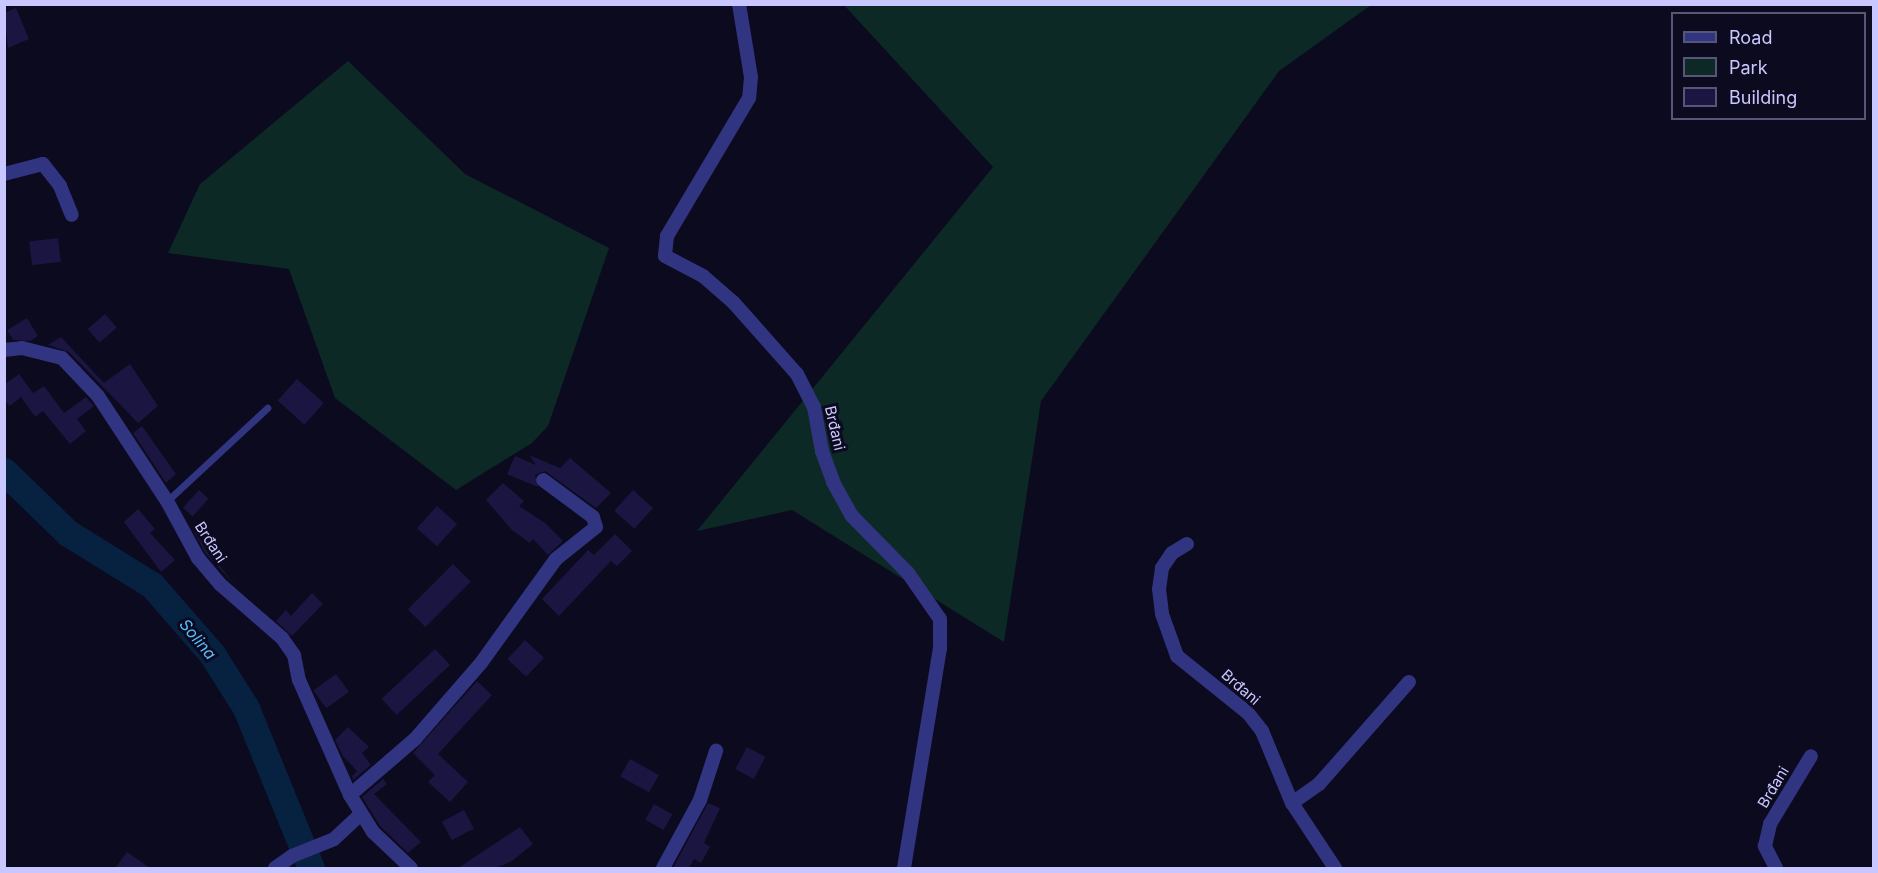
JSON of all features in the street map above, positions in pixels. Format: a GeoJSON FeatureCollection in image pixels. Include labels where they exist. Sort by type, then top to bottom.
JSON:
{"type":"FeatureCollection","features":[{"type":"Feature","properties":{"kind":"street","name":"Brđani"},"geometry":{"type":"LineString","coordinates":[[739,4],[751,77],[749,98],[667,236],[665,256],[703,276],[733,302],[797,374],[814,407],[822,451],[833,482],[852,516],[908,573],[940,619],[940,648],[904,868]]}},
{"type":"Feature","properties":{"kind":"street"},"geometry":{"type":"LineString","coordinates":[[4,174],[44,164],[60,186],[72,215]]}},
{"type":"Feature","properties":{"kind":"street","name":"Brđani"},"geometry":{"type":"LineString","coordinates":[[4,350],[22,348],[62,358],[98,396],[168,501],[198,558],[221,585],[282,638],[294,655],[298,680],[350,795],[373,832],[410,868]]}},
{"type":"Feature","properties":{"kind":"street"},"geometry":{"type":"LineString","coordinates":[[350,795],[415,739],[481,663],[556,560],[596,527],[593,517],[543,480]]}},
{"type":"Feature","properties":{"kind":"street","name":"Brđani"},"geometry":{"type":"LineString","coordinates":[[1187,544],[1172,553],[1162,568],[1159,589],[1162,614],[1177,656],[1248,713],[1262,731],[1292,803],[1335,868]]}},
{"type":"Feature","properties":{"kind":"street"},"geometry":{"type":"LineString","coordinates":[[1292,803],[1319,784],[1409,682]]}},
{"type":"Feature","properties":{"kind":"street"},"geometry":{"type":"LineString","coordinates":[[663,868],[700,800],[716,751]]}},
{"type":"Feature","properties":{"kind":"street","name":"Brđani"},"geometry":{"type":"LineString","coordinates":[[1776,868],[1765,846],[1770,824],[1811,756]]}},
{"type":"Feature","properties":{"kind":"street"},"geometry":{"type":"LineString","coordinates":[[275,868],[292,856],[334,839],[361,814]]}},
{"type":"Feature","properties":{"kind":"lane"},"geometry":{"type":"LineString","coordinates":[[168,501],[267,408]]}},
{"type":"Feature","properties":{"kind":"green space"},"geometry":{"type":"Polygon","coordinates":[[[844,5],[1371,5],[1279,71],[1041,401],[1004,642],[792,510],[697,531],[993,167],[844,5]]]}},
{"type":"Feature","properties":{"kind":"green space"},"geometry":{"type":"Polygon","coordinates":[[[348,61],[465,174],[609,248],[548,426],[532,443],[456,490],[335,398],[289,269],[168,253],[200,184],[348,61]]]}},
{"type":"Feature","properties":{"kind":"building"},"geometry":{"type":"Polygon","coordinates":[[[16,8],[29,39],[8,48],[4,13],[16,8]]]}},
{"type":"Feature","properties":{"kind":"building"},"geometry":{"type":"Polygon","coordinates":[[[58,238],[61,262],[32,265],[29,242],[58,238]]]}},
{"type":"Feature","properties":{"kind":"building"},"geometry":{"type":"Polygon","coordinates":[[[105,314],[117,328],[99,343],[88,329],[105,314]]]}},
{"type":"Feature","properties":{"kind":"building"},"geometry":{"type":"Polygon","coordinates":[[[27,318],[38,336],[30,341],[13,340],[7,330],[27,318]]]}},
{"type":"Feature","properties":{"kind":"building"},"geometry":{"type":"Polygon","coordinates":[[[61,337],[104,383],[130,364],[158,406],[138,423],[69,352],[48,345],[61,337]]]}},
{"type":"Feature","properties":{"kind":"building"},"geometry":{"type":"Polygon","coordinates":[[[19,374],[33,393],[44,386],[64,413],[86,397],[94,406],[77,419],[86,431],[70,444],[43,411],[35,417],[21,397],[10,406],[4,400],[4,385],[19,374]]]}},
{"type":"Feature","properties":{"kind":"building"},"geometry":{"type":"Polygon","coordinates":[[[297,379],[324,403],[304,425],[278,401],[297,379]]]}},
{"type":"Feature","properties":{"kind":"building"},"geometry":{"type":"Polygon","coordinates":[[[142,426],[176,474],[166,483],[133,433],[142,426]]]}},
{"type":"Feature","properties":{"kind":"building"},"geometry":{"type":"Polygon","coordinates":[[[529,455],[560,468],[570,458],[611,493],[596,508],[545,471],[535,475],[538,487],[507,474],[515,456],[536,465],[529,455]]]}},
{"type":"Feature","properties":{"kind":"building"},"geometry":{"type":"Polygon","coordinates":[[[503,483],[524,501],[519,506],[545,523],[563,541],[548,555],[533,539],[530,543],[512,530],[486,500],[503,483]]]}},
{"type":"Feature","properties":{"kind":"building"},"geometry":{"type":"Polygon","coordinates":[[[199,490],[209,499],[193,517],[183,508],[199,490]]]}},
{"type":"Feature","properties":{"kind":"building"},"geometry":{"type":"Polygon","coordinates":[[[633,490],[653,508],[634,529],[614,511],[633,490]]]}},
{"type":"Feature","properties":{"kind":"building"},"geometry":{"type":"Polygon","coordinates":[[[437,506],[457,524],[437,546],[417,528],[437,506]]]}},
{"type":"Feature","properties":{"kind":"building"},"geometry":{"type":"Polygon","coordinates":[[[138,509],[155,529],[150,533],[175,560],[161,572],[124,522],[138,509]]]}},
{"type":"Feature","properties":{"kind":"building"},"geometry":{"type":"Polygon","coordinates":[[[199,524],[214,540],[205,548],[237,587],[205,553],[193,530],[199,524]]]}},
{"type":"Feature","properties":{"kind":"building"},"geometry":{"type":"Polygon","coordinates":[[[615,534],[632,551],[617,566],[611,561],[559,616],[542,599],[588,550],[594,555],[615,534]]]}},
{"type":"Feature","properties":{"kind":"building"},"geometry":{"type":"Polygon","coordinates":[[[453,564],[471,582],[425,627],[408,609],[453,564]]]}},
{"type":"Feature","properties":{"kind":"building"},"geometry":{"type":"Polygon","coordinates":[[[312,593],[323,604],[292,636],[276,621],[286,610],[291,616],[312,593]]]}},
{"type":"Feature","properties":{"kind":"building"},"geometry":{"type":"Polygon","coordinates":[[[525,640],[544,658],[526,677],[507,659],[525,640]]]}},
{"type":"Feature","properties":{"kind":"building"},"geometry":{"type":"Polygon","coordinates":[[[435,649],[450,665],[397,715],[382,699],[435,649]]]}},
{"type":"Feature","properties":{"kind":"building"},"geometry":{"type":"Polygon","coordinates":[[[336,674],[349,692],[326,708],[313,690],[336,674]]]}},
{"type":"Feature","properties":{"kind":"building"},"geometry":{"type":"Polygon","coordinates":[[[477,681],[492,695],[438,754],[468,782],[450,802],[428,782],[435,775],[413,753],[477,681]]]}},
{"type":"Feature","properties":{"kind":"building"},"geometry":{"type":"Polygon","coordinates":[[[348,727],[369,747],[362,753],[371,765],[353,780],[352,776],[357,771],[343,756],[335,740],[348,727]]]}},
{"type":"Feature","properties":{"kind":"building"},"geometry":{"type":"Polygon","coordinates":[[[747,747],[766,757],[754,779],[735,769],[747,747]]]}},
{"type":"Feature","properties":{"kind":"building"},"geometry":{"type":"Polygon","coordinates":[[[630,759],[659,775],[649,792],[620,776],[630,759]]]}},
{"type":"Feature","properties":{"kind":"building"},"geometry":{"type":"Polygon","coordinates":[[[383,779],[387,784],[374,794],[421,842],[408,853],[380,826],[362,797],[383,779]]]}},
{"type":"Feature","properties":{"kind":"building"},"geometry":{"type":"Polygon","coordinates":[[[708,803],[720,808],[704,843],[710,847],[701,863],[694,859],[689,868],[673,868],[708,803]]]}},
{"type":"Feature","properties":{"kind":"building"},"geometry":{"type":"Polygon","coordinates":[[[654,804],[672,814],[664,830],[645,820],[654,804]]]}},
{"type":"Feature","properties":{"kind":"building"},"geometry":{"type":"Polygon","coordinates":[[[464,810],[474,829],[452,840],[442,822],[464,810]]]}},
{"type":"Feature","properties":{"kind":"building"},"geometry":{"type":"Polygon","coordinates":[[[520,827],[533,844],[512,861],[496,868],[458,868],[520,827]]]}},
{"type":"Feature","properties":{"kind":"building"},"geometry":{"type":"Polygon","coordinates":[[[127,852],[150,868],[115,868],[127,852]]]}},
{"type":"Feature","properties":{"kind":"waterway","name":"Solina"},"geometry":{"type":"LineString","coordinates":[[4,471],[68,533],[152,585],[212,654],[246,708],[311,868]]}}]}
